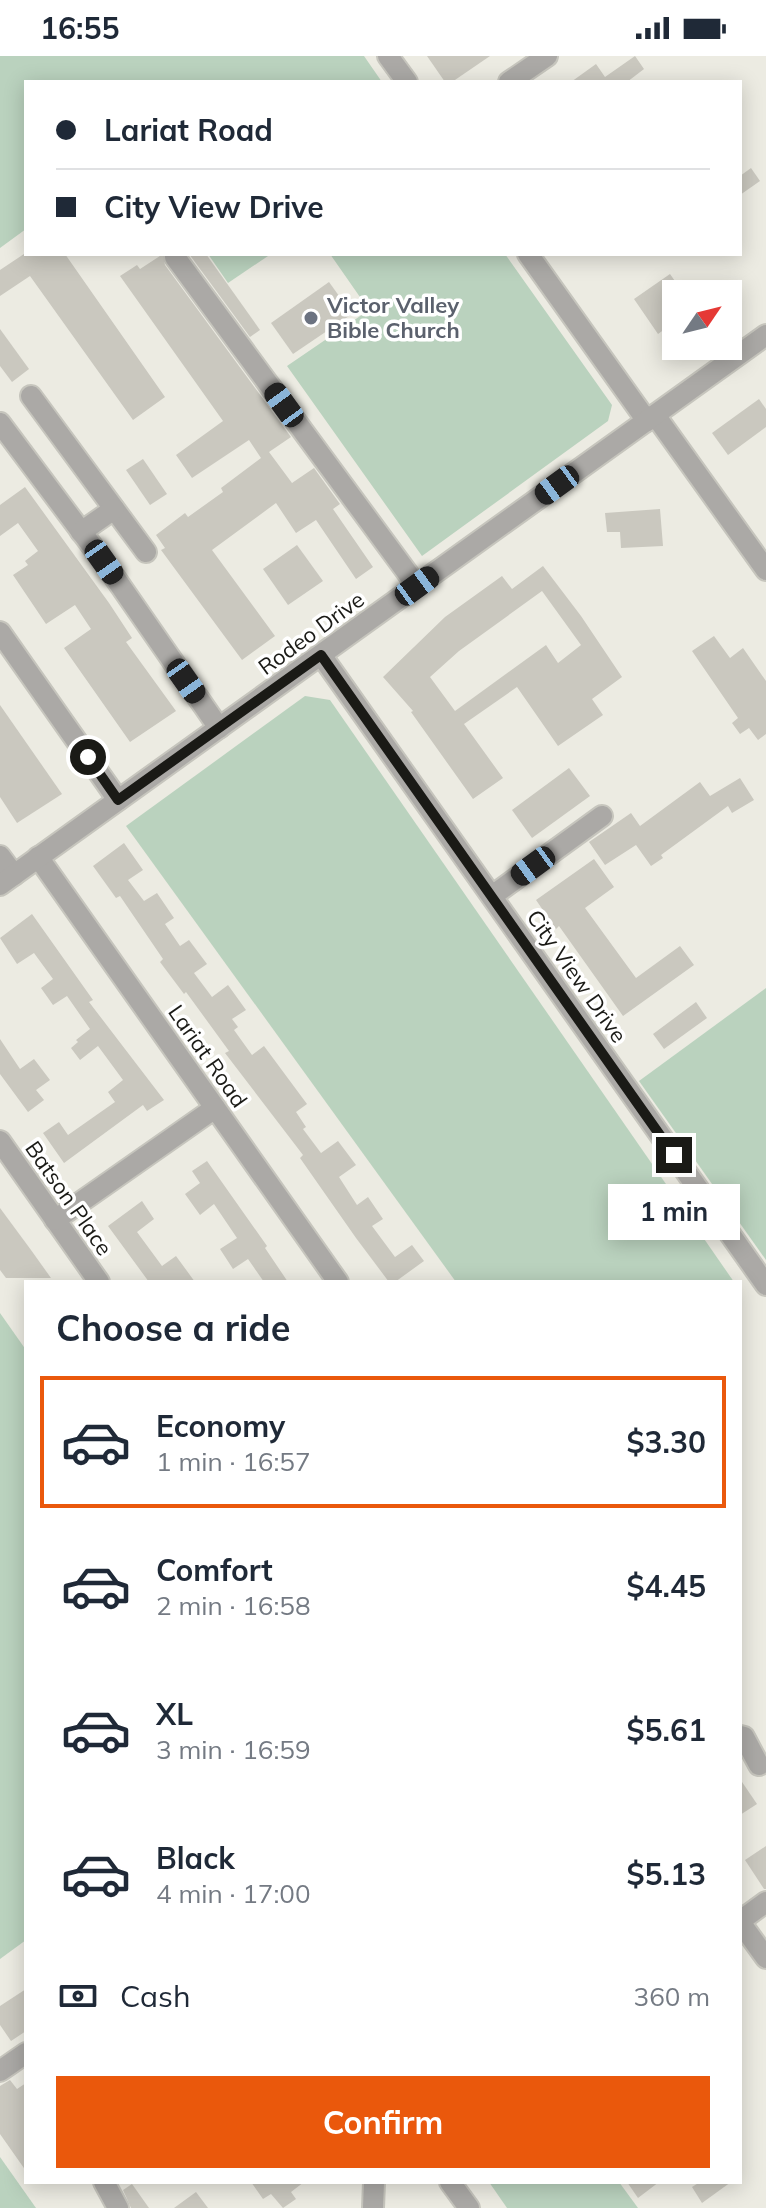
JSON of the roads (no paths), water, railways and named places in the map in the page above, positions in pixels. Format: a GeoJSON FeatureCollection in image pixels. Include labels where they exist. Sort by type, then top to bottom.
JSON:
{"type":"FeatureCollection","features":[{"type":"Feature","properties":{"kind":"street"},"geometry":{"type":"LineString","coordinates":[[388,56],[406,80]]}},
{"type":"Feature","properties":{"kind":"street"},"geometry":{"type":"LineString","coordinates":[[512,80],[547,56]]}},
{"type":"Feature","properties":{"kind":"street"},"geometry":{"type":"LineString","coordinates":[[530,256],[766,570]]}},
{"type":"Feature","properties":{"kind":"street"},"geometry":{"type":"LineString","coordinates":[[175,257],[417,586]]}},
{"type":"Feature","properties":{"kind":"street","name":"Rodeo Drive"},"geometry":{"type":"LineString","coordinates":[[7,880],[766,335]]}},
{"type":"Feature","properties":{"kind":"street"},"geometry":{"type":"LineString","coordinates":[[31,396],[146,552]]}},
{"type":"Feature","properties":{"kind":"street"},"geometry":{"type":"LineString","coordinates":[[0,423],[219,728]]}},
{"type":"Feature","properties":{"kind":"street"},"geometry":{"type":"LineString","coordinates":[[81,532],[114,509]]}},
{"type":"Feature","properties":{"kind":"street"},"geometry":{"type":"LineString","coordinates":[[0,632],[118,800]]}},
{"type":"Feature","properties":{"kind":"street","name":"City View Drive"},"geometry":{"type":"LineString","coordinates":[[321,655],[766,1285]]}},
{"type":"Feature","properties":{"kind":"street"},"geometry":{"type":"LineString","coordinates":[[492,896],[602,816]]}},
{"type":"Feature","properties":{"kind":"street"},"geometry":{"type":"LineString","coordinates":[[0,856],[7,880]]}},
{"type":"Feature","properties":{"kind":"street","name":"Lariat Road"},"geometry":{"type":"LineString","coordinates":[[38,857],[337,1280]]}},
{"type":"Feature","properties":{"kind":"street"},"geometry":{"type":"LineString","coordinates":[[55,1220],[215,1108]]}},
{"type":"Feature","properties":{"kind":"street","name":"Batson Place"},"geometry":{"type":"LineString","coordinates":[[0,1141],[98,1280]]}},
{"type":"Feature","properties":{"kind":"street"},"geometry":{"type":"LineString","coordinates":[[742,1736],[759,1765]]}},
{"type":"Feature","properties":{"kind":"street"},"geometry":{"type":"LineString","coordinates":[[742,1920],[766,1902]]}},
{"type":"Feature","properties":{"kind":"street"},"geometry":{"type":"LineString","coordinates":[[742,1925],[766,1958]]}},
{"type":"Feature","properties":{"kind":"street"},"geometry":{"type":"LineString","coordinates":[[0,2071],[24,2054]]}},
{"type":"Feature","properties":{"kind":"street"},"geometry":{"type":"LineString","coordinates":[[105,2184],[118,2208]]}},
{"type":"Feature","properties":{"kind":"street"},"geometry":{"type":"LineString","coordinates":[[373,2208],[374,2184]]}},
{"type":"Feature","properties":{"kind":"street"},"geometry":{"type":"LineString","coordinates":[[451,2184],[469,2208]]}},
{"type":"Feature","properties":{"kind":"place","name":"Victor Valley Bible Church"},"geometry":{"type":"Point","coordinates":[311,318]}}]}
